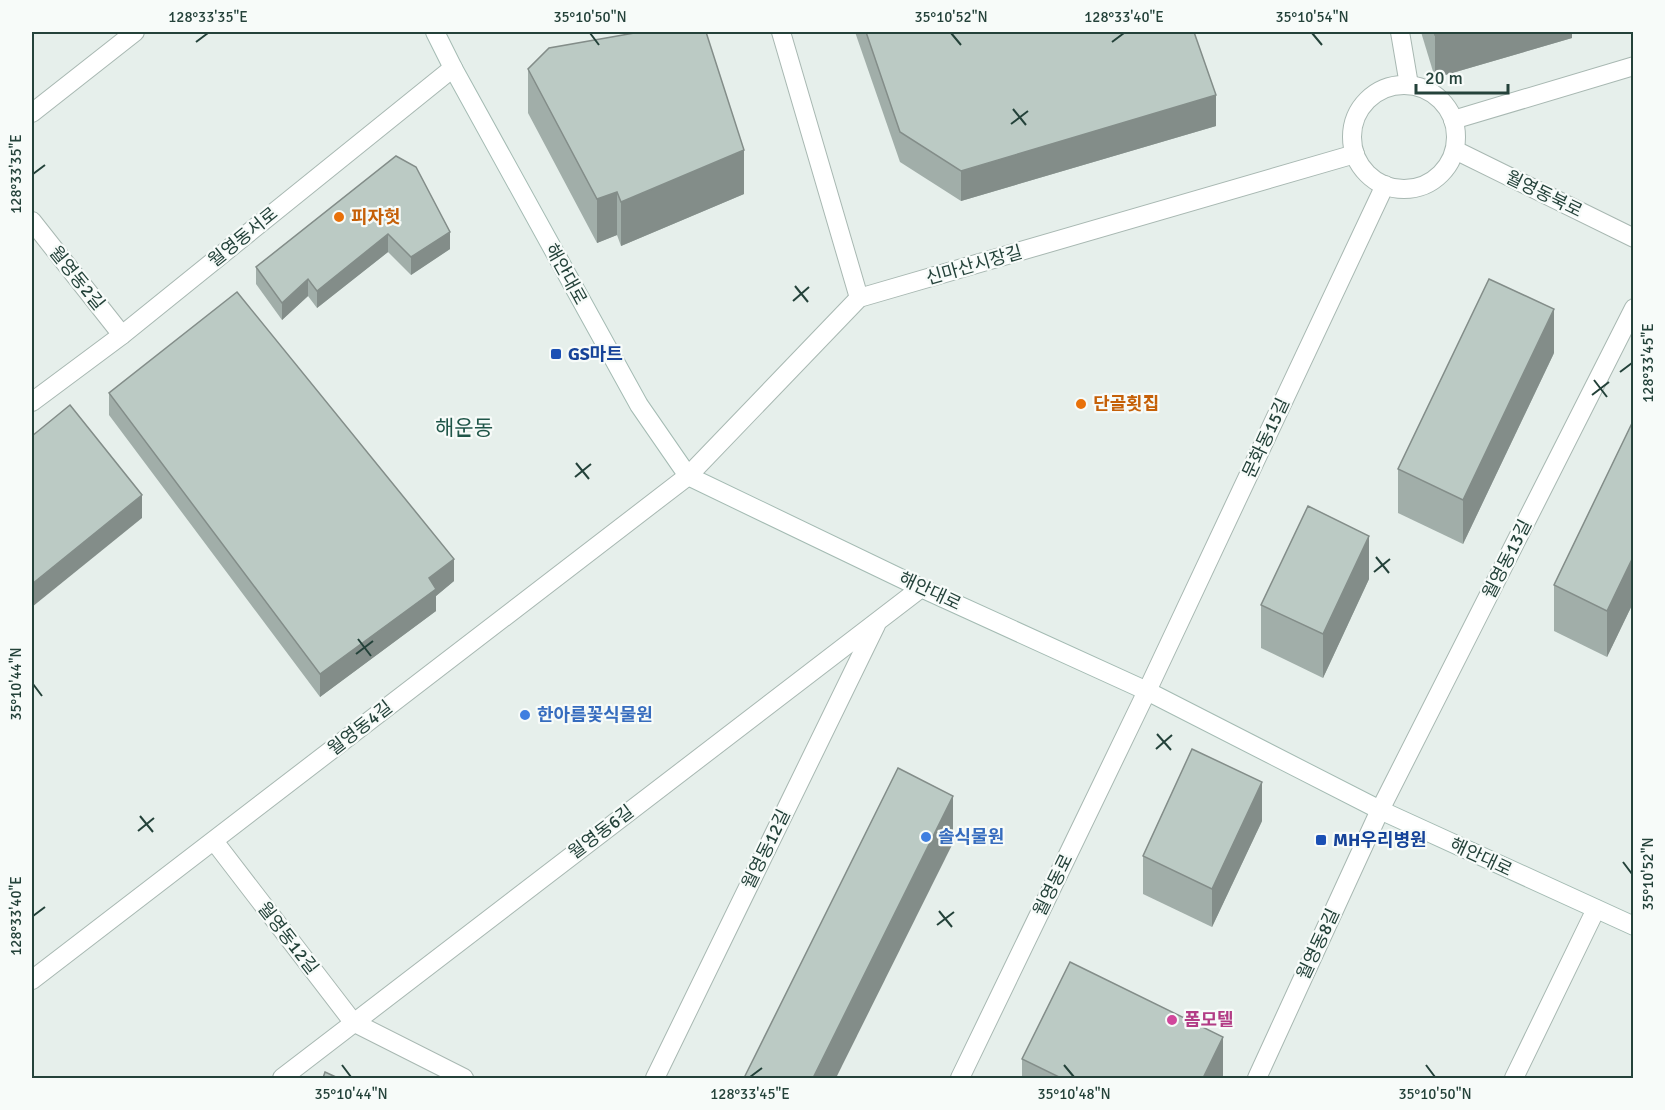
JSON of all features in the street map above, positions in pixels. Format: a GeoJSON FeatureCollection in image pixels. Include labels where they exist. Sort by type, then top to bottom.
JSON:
{"type":"FeatureCollection","features":[{"type":"Feature","properties":{"kind":"street"},"geometry":{"type":"LineString","coordinates":[[32,113],[135,32]]}},
{"type":"Feature","properties":{"kind":"street","name":"해안대로"},"geometry":{"type":"LineString","coordinates":[[435,32],[639,405],[688,476],[921,588],[1147,691],[1380,810],[1634,926]]}},
{"type":"Feature","properties":{"kind":"street"},"geometry":{"type":"LineString","coordinates":[[781,32],[859,298]]}},
{"type":"Feature","properties":{"kind":"street"},"geometry":{"type":"LineString","coordinates":[[1400,32],[1409,85]]}},
{"type":"Feature","properties":{"kind":"street"},"geometry":{"type":"LineString","coordinates":[[1453,120],[1634,66]]}},
{"type":"Feature","properties":{"kind":"street","name":"월영동서로"},"geometry":{"type":"LineString","coordinates":[[32,402],[122,334],[453,68]]}},
{"type":"Feature","properties":{"kind":"street"},"geometry":{"type":"LineString","coordinates":[[1409,85],[1424,89],[1436,96],[1447,107],[1453,120],[1456,135],[1455,150],[1440,175],[1428,183],[1399,189],[1385,185],[1367,172],[1355,154],[1354,124],[1368,99],[1380,91],[1395,86],[1409,85]]}},
{"type":"Feature","properties":{"kind":"street","name":"월영동북로"},"geometry":{"type":"LineString","coordinates":[[1455,150],[1634,238]]}},
{"type":"Feature","properties":{"kind":"street","name":"신마산시장길"},"geometry":{"type":"LineString","coordinates":[[859,298],[1355,154]]}},
{"type":"Feature","properties":{"kind":"street","name":"문화동15길"},"geometry":{"type":"LineString","coordinates":[[1147,691],[1385,185]]}},
{"type":"Feature","properties":{"kind":"street","name":"월영동2길"},"geometry":{"type":"LineString","coordinates":[[32,221],[122,334]]}},
{"type":"Feature","properties":{"kind":"street","name":"월영동4길"},"geometry":{"type":"LineString","coordinates":[[32,980],[688,476],[859,298]]}},
{"type":"Feature","properties":{"kind":"street","name":"월영동13길"},"geometry":{"type":"LineString","coordinates":[[1380,810],[1634,308]]}},
{"type":"Feature","properties":{"kind":"street","name":"월영동6길"},"geometry":{"type":"LineString","coordinates":[[282,1078],[921,588]]}},
{"type":"Feature","properties":{"kind":"street","name":"월영동12길"},"geometry":{"type":"LineString","coordinates":[[655,1078],[878,620]]}},
{"type":"Feature","properties":{"kind":"street","name":"월영동로"},"geometry":{"type":"LineString","coordinates":[[960,1078],[1147,691]]}},
{"type":"Feature","properties":{"kind":"street","name":"월영동8길"},"geometry":{"type":"LineString","coordinates":[[1257,1078],[1380,810]]}},
{"type":"Feature","properties":{"kind":"street","name":"월영동12길"},"geometry":{"type":"LineString","coordinates":[[214,841],[353,1022],[464,1078]]}},
{"type":"Feature","properties":{"kind":"street"},"geometry":{"type":"LineString","coordinates":[[1514,1078],[1596,909]]}},
{"type":"Feature","properties":{"kind":"building"},"geometry":{"type":"Polygon","coordinates":[[[640,32],[706,32],[744,150],[621,202],[617,192],[597,199],[528,69],[549,48],[640,32]]]}},
{"type":"Feature","properties":{"kind":"building"},"geometry":{"type":"Polygon","coordinates":[[[866,32],[1194,32],[1216,95],[961,171],[900,132],[866,32]]]}},
{"type":"Feature","properties":{"kind":"building"},"geometry":{"type":"Polygon","coordinates":[[[396,156],[416,167],[450,232],[411,257],[388,234],[317,291],[308,279],[282,303],[256,267],[396,156]]]}},
{"type":"Feature","properties":{"kind":"building"},"geometry":{"type":"Polygon","coordinates":[[[1489,279],[1554,309],[1463,500],[1398,469],[1489,279]]]}},
{"type":"Feature","properties":{"kind":"building"},"geometry":{"type":"Polygon","coordinates":[[[237,292],[454,559],[429,578],[436,589],[320,674],[109,393],[237,292]]]}},
{"type":"Feature","properties":{"kind":"building"},"geometry":{"type":"Polygon","coordinates":[[[70,405],[142,495],[32,584],[32,436],[70,405]]]}},
{"type":"Feature","properties":{"kind":"building"},"geometry":{"type":"Polygon","coordinates":[[[1634,419],[1634,555],[1607,611],[1554,585],[1634,419]]]}},
{"type":"Feature","properties":{"kind":"building"},"geometry":{"type":"Polygon","coordinates":[[[1308,506],[1369,536],[1323,634],[1261,605],[1308,506]]]}},
{"type":"Feature","properties":{"kind":"building"},"geometry":{"type":"Polygon","coordinates":[[[1192,749],[1262,782],[1212,889],[1143,856],[1192,749]]]}},
{"type":"Feature","properties":{"kind":"building"},"geometry":{"type":"Polygon","coordinates":[[[898,768],[953,796],[813,1078],[744,1078],[898,768]]]}},
{"type":"Feature","properties":{"kind":"building"},"geometry":{"type":"Polygon","coordinates":[[[1070,962],[1223,1037],[1203,1078],[1061,1078],[1022,1059],[1070,962]]]}},
{"type":"Feature","properties":{"kind":"building"},"geometry":{"type":"Polygon","coordinates":[[[325,1072],[338,1078],[323,1078],[325,1072]]]}},
{"type":"Feature","properties":{"kind":"place","name":"피자헛"},"geometry":{"type":"Point","coordinates":[339,217]}},
{"type":"Feature","properties":{"kind":"place","name":"GS마트"},"geometry":{"type":"Point","coordinates":[556,354]}},
{"type":"Feature","properties":{"kind":"place","name":"단골횟집"},"geometry":{"type":"Point","coordinates":[1081,404]}},
{"type":"Feature","properties":{"kind":"place","name":"한아름꽃식물원"},"geometry":{"type":"Point","coordinates":[525,715]}},
{"type":"Feature","properties":{"kind":"place","name":"솔식물원"},"geometry":{"type":"Point","coordinates":[926,837]}},
{"type":"Feature","properties":{"kind":"place","name":"MH우리병원"},"geometry":{"type":"Point","coordinates":[1321,840]}},
{"type":"Feature","properties":{"kind":"place","name":"폼모텔"},"geometry":{"type":"Point","coordinates":[1172,1020]}},
{"type":"Feature","properties":{"kind":"district","name":"해운동"},"geometry":{"type":"Point","coordinates":[464,428]}}]}
